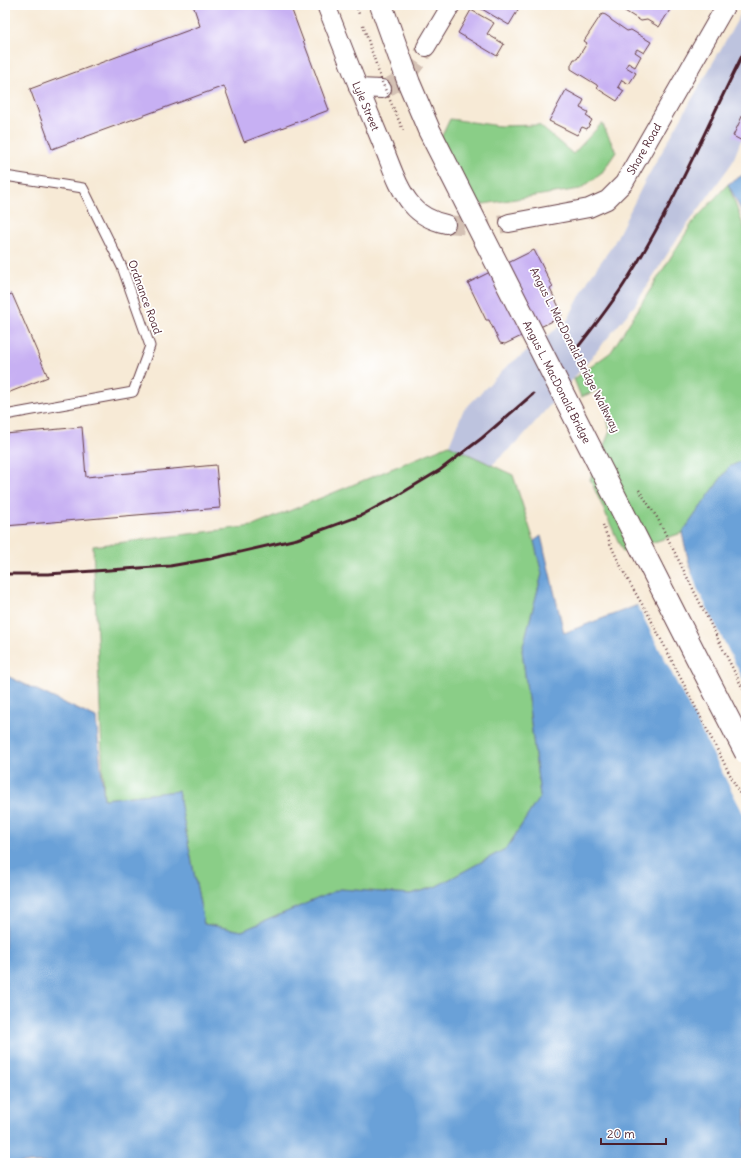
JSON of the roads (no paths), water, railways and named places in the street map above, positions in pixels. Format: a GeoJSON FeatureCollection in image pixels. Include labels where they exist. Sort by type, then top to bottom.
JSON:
{"type":"FeatureCollection","features":[{"type":"Feature","properties":{"kind":"main road","name":"Angus L. MacDonald Bridge"},"geometry":{"type":"LineString","coordinates":[[381,5],[408,83],[429,130],[746,753]]}},
{"type":"Feature","properties":{"kind":"street","name":"Lyle Street"},"geometry":{"type":"LineString","coordinates":[[326,5],[358,88],[400,186],[412,205],[425,217],[436,222],[446,224]]}},
{"type":"Feature","properties":{"kind":"street"},"geometry":{"type":"LineString","coordinates":[[426,47],[451,5]]}},
{"type":"Feature","properties":{"kind":"street","name":"Shore Road"},"geometry":{"type":"LineString","coordinates":[[509,224],[589,208],[607,200],[624,184],[726,5]]}},
{"type":"Feature","properties":{"kind":"street"},"geometry":{"type":"LineString","coordinates":[[358,88],[382,89]]}},
{"type":"Feature","properties":{"kind":"lane","name":"Ordnance Road"},"geometry":{"type":"LineString","coordinates":[[5,176],[84,188],[122,266],[150,346],[133,392],[5,415]]}},
{"type":"Feature","properties":{"kind":"water"},"geometry":{"type":"Polygon","coordinates":[[[746,173],[746,220],[728,184],[746,173]]]}},
{"type":"Feature","properties":{"kind":"water"},"geometry":{"type":"Polygon","coordinates":[[[746,459],[746,1163],[5,1163],[5,675],[96,718],[104,799],[178,791],[204,924],[242,931],[340,889],[410,894],[435,887],[507,848],[540,796],[522,650],[542,574],[534,541],[541,536],[564,633],[694,584],[682,533],[729,467],[746,459]]]}},
{"type":"Feature","properties":{"kind":"tunnel"},"geometry":{"type":"LineString","coordinates":[[382,89],[403,78],[413,67],[426,47]]}},
{"type":"Feature","properties":{"kind":"tunnel"},"geometry":{"type":"LineString","coordinates":[[446,224],[485,227],[509,223]]}},
{"type":"Feature","properties":{"kind":"railway"},"geometry":{"type":"LineString","coordinates":[[574,352],[615,297],[645,250],[675,193],[746,48]]}},
{"type":"Feature","properties":{"kind":"railway"},"geometry":{"type":"LineString","coordinates":[[5,574],[48,574],[170,566],[210,559],[297,539],[362,515],[440,470],[482,438],[533,394]]}}]}
